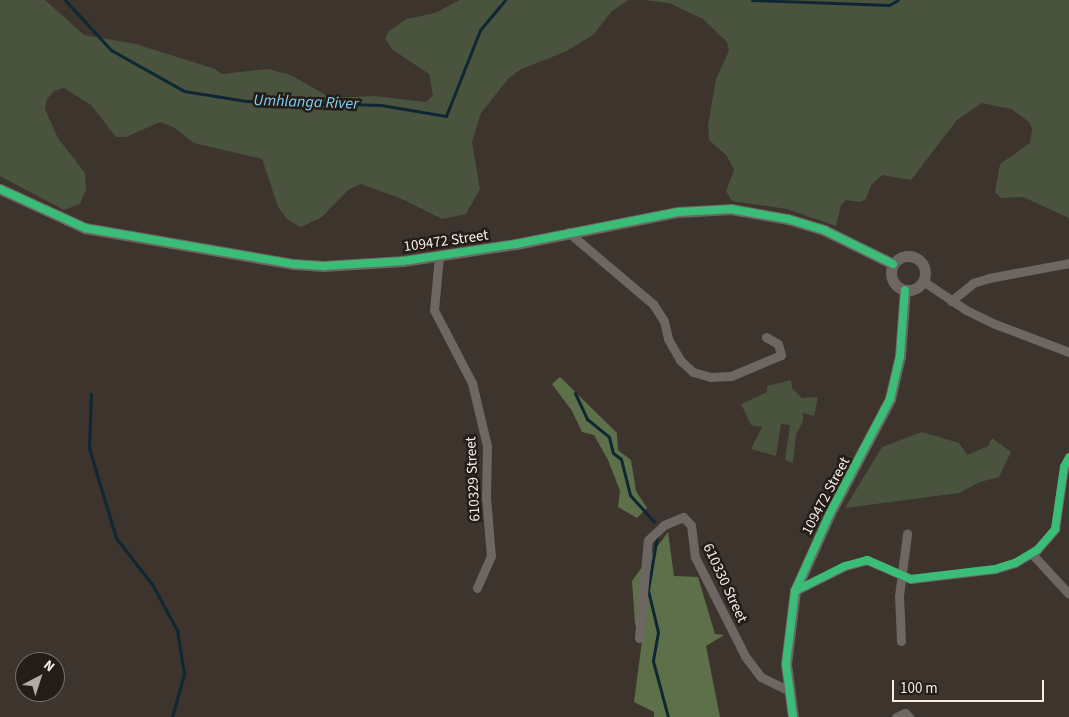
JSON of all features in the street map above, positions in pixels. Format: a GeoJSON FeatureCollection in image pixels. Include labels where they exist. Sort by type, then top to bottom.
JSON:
{"type":"FeatureCollection","features":[{"type":"Feature","properties":{"kind":"street","name":"109472 Street"},"geometry":{"type":"LineString","coordinates":[[0,189],[85,228],[294,264],[354,264],[439,256],[678,212],[731,209],[788,219],[824,230],[894,264]]}},
{"type":"Feature","properties":{"kind":"street"},"geometry":{"type":"LineString","coordinates":[[568,232],[653,304],[664,320],[668,339],[680,360],[694,372],[710,377],[731,376],[781,355],[778,344],[766,337]]}},
{"type":"Feature","properties":{"kind":"street","name":"610329 Street"},"geometry":{"type":"LineString","coordinates":[[439,256],[434,310],[470,377],[479,403],[487,446],[491,556],[476,588]]}},
{"type":"Feature","properties":{"kind":"street"},"geometry":{"type":"LineString","coordinates":[[905,256],[914,257],[924,267],[923,281],[916,287],[905,290],[892,278],[894,264],[905,256]]}},
{"type":"Feature","properties":{"kind":"street"},"geometry":{"type":"LineString","coordinates":[[951,301],[973,284],[989,278],[1069,262]]}},
{"type":"Feature","properties":{"kind":"street"},"geometry":{"type":"LineString","coordinates":[[923,281],[951,301],[1022,337],[1069,352]]}},
{"type":"Feature","properties":{"kind":"street","name":"109472 Street"},"geometry":{"type":"LineString","coordinates":[[790,714],[786,664],[795,591],[830,513],[890,399],[900,356],[905,290]]}},
{"type":"Feature","properties":{"kind":"street"},"geometry":{"type":"LineString","coordinates":[[795,591],[845,566],[868,560],[902,577],[919,579],[995,569],[1032,554],[1048,539],[1058,524],[1062,480],[1069,457]]}},
{"type":"Feature","properties":{"kind":"street","name":"610330 Street"},"geometry":{"type":"LineString","coordinates":[[639,638],[648,540],[664,525],[683,517],[691,525],[695,558],[745,656],[761,677],[788,690]]}},
{"type":"Feature","properties":{"kind":"street"},"geometry":{"type":"LineString","coordinates":[[901,641],[902,577],[908,534]]}},
{"type":"Feature","properties":{"kind":"street"},"geometry":{"type":"LineString","coordinates":[[1032,554],[1069,594]]}},
{"type":"Feature","properties":{"kind":"street"},"geometry":{"type":"LineString","coordinates":[[896,717],[905,713],[910,717]]}},
{"type":"Feature","properties":{"kind":"green space"},"geometry":{"type":"Polygon","coordinates":[[[0,0],[45,0],[84,35],[136,44],[215,69],[222,74],[268,69],[291,75],[331,98],[374,96],[426,102],[433,95],[429,74],[393,50],[385,39],[388,32],[406,19],[435,13],[460,0],[629,0],[612,11],[593,35],[565,52],[521,69],[509,78],[481,113],[472,142],[480,189],[466,214],[442,219],[402,199],[361,184],[348,190],[322,217],[301,227],[288,220],[278,207],[262,159],[194,143],[173,127],[160,122],[126,137],[116,137],[91,105],[64,88],[54,91],[47,99],[45,109],[58,138],[85,173],[86,189],[80,204],[64,210],[0,176],[0,0]]]}},
{"type":"Feature","properties":{"kind":"green space"},"geometry":{"type":"Polygon","coordinates":[[[643,0],[1069,0],[1069,218],[1023,197],[1001,198],[995,192],[1000,164],[1030,143],[1032,129],[1029,122],[1011,109],[982,103],[957,120],[911,180],[882,175],[871,185],[866,199],[860,202],[846,200],[841,205],[836,226],[787,209],[732,201],[726,191],[734,170],[727,156],[709,140],[708,125],[716,79],[729,51],[727,42],[703,19],[669,3],[643,0]]]}},
{"type":"Feature","properties":{"kind":"green space"},"geometry":{"type":"Polygon","coordinates":[[[560,377],[617,433],[618,450],[631,460],[636,491],[647,508],[637,518],[618,507],[620,491],[608,460],[594,435],[582,432],[572,411],[552,384],[560,377]]]}},
{"type":"Feature","properties":{"kind":"green space"},"geometry":{"type":"Polygon","coordinates":[[[791,380],[792,388],[802,398],[818,397],[814,416],[803,413],[803,421],[796,435],[793,463],[785,460],[790,425],[781,424],[776,456],[751,449],[762,427],[751,425],[741,404],[767,392],[767,386],[791,380]]]}},
{"type":"Feature","properties":{"kind":"green space"},"geometry":{"type":"Polygon","coordinates":[[[922,432],[959,443],[967,455],[988,446],[992,438],[1011,452],[999,477],[980,482],[959,493],[845,508],[882,447],[922,432]]]}},
{"type":"Feature","properties":{"kind":"green space"},"geometry":{"type":"Polygon","coordinates":[[[668,532],[674,576],[698,577],[715,634],[724,635],[706,646],[720,717],[654,717],[654,712],[634,702],[642,641],[635,624],[632,581],[668,532]]]}},
{"type":"Feature","properties":{"kind":"waterway","name":"Umhlanga River"},"geometry":{"type":"LineString","coordinates":[[65,0],[111,50],[184,91],[246,101],[381,105],[446,116],[480,30],[505,0]]}},
{"type":"Feature","properties":{"kind":"waterway","name":"Umhlanga River"},"geometry":{"type":"LineString","coordinates":[[752,0],[889,5],[898,0]]}},
{"type":"Feature","properties":{"kind":"waterway"},"geometry":{"type":"LineString","coordinates":[[575,393],[587,419],[609,437],[613,453],[621,459],[630,495],[654,522]]}},
{"type":"Feature","properties":{"kind":"waterway"},"geometry":{"type":"LineString","coordinates":[[91,394],[89,448],[116,538],[152,584],[177,630],[184,674],[172,717]]}},
{"type":"Feature","properties":{"kind":"waterway"},"geometry":{"type":"LineString","coordinates":[[657,536],[648,590],[658,632],[653,661],[668,717]]}},
{"type":"Feature","properties":{"kind":"cycle path"},"geometry":{"type":"LineString","coordinates":[[0,189],[85,228],[294,264],[323,266],[403,261],[516,244],[678,212],[731,209],[788,219],[824,230],[893,264]]}},
{"type":"Feature","properties":{"kind":"cycle path"},"geometry":{"type":"LineString","coordinates":[[793,717],[786,664],[795,591],[830,513],[890,399],[900,356],[905,290]]}},
{"type":"Feature","properties":{"kind":"cycle path"},"geometry":{"type":"LineString","coordinates":[[795,591],[845,566],[867,560],[911,579],[995,569],[1015,563],[1037,550],[1055,529],[1064,467],[1069,457]]}}]}
